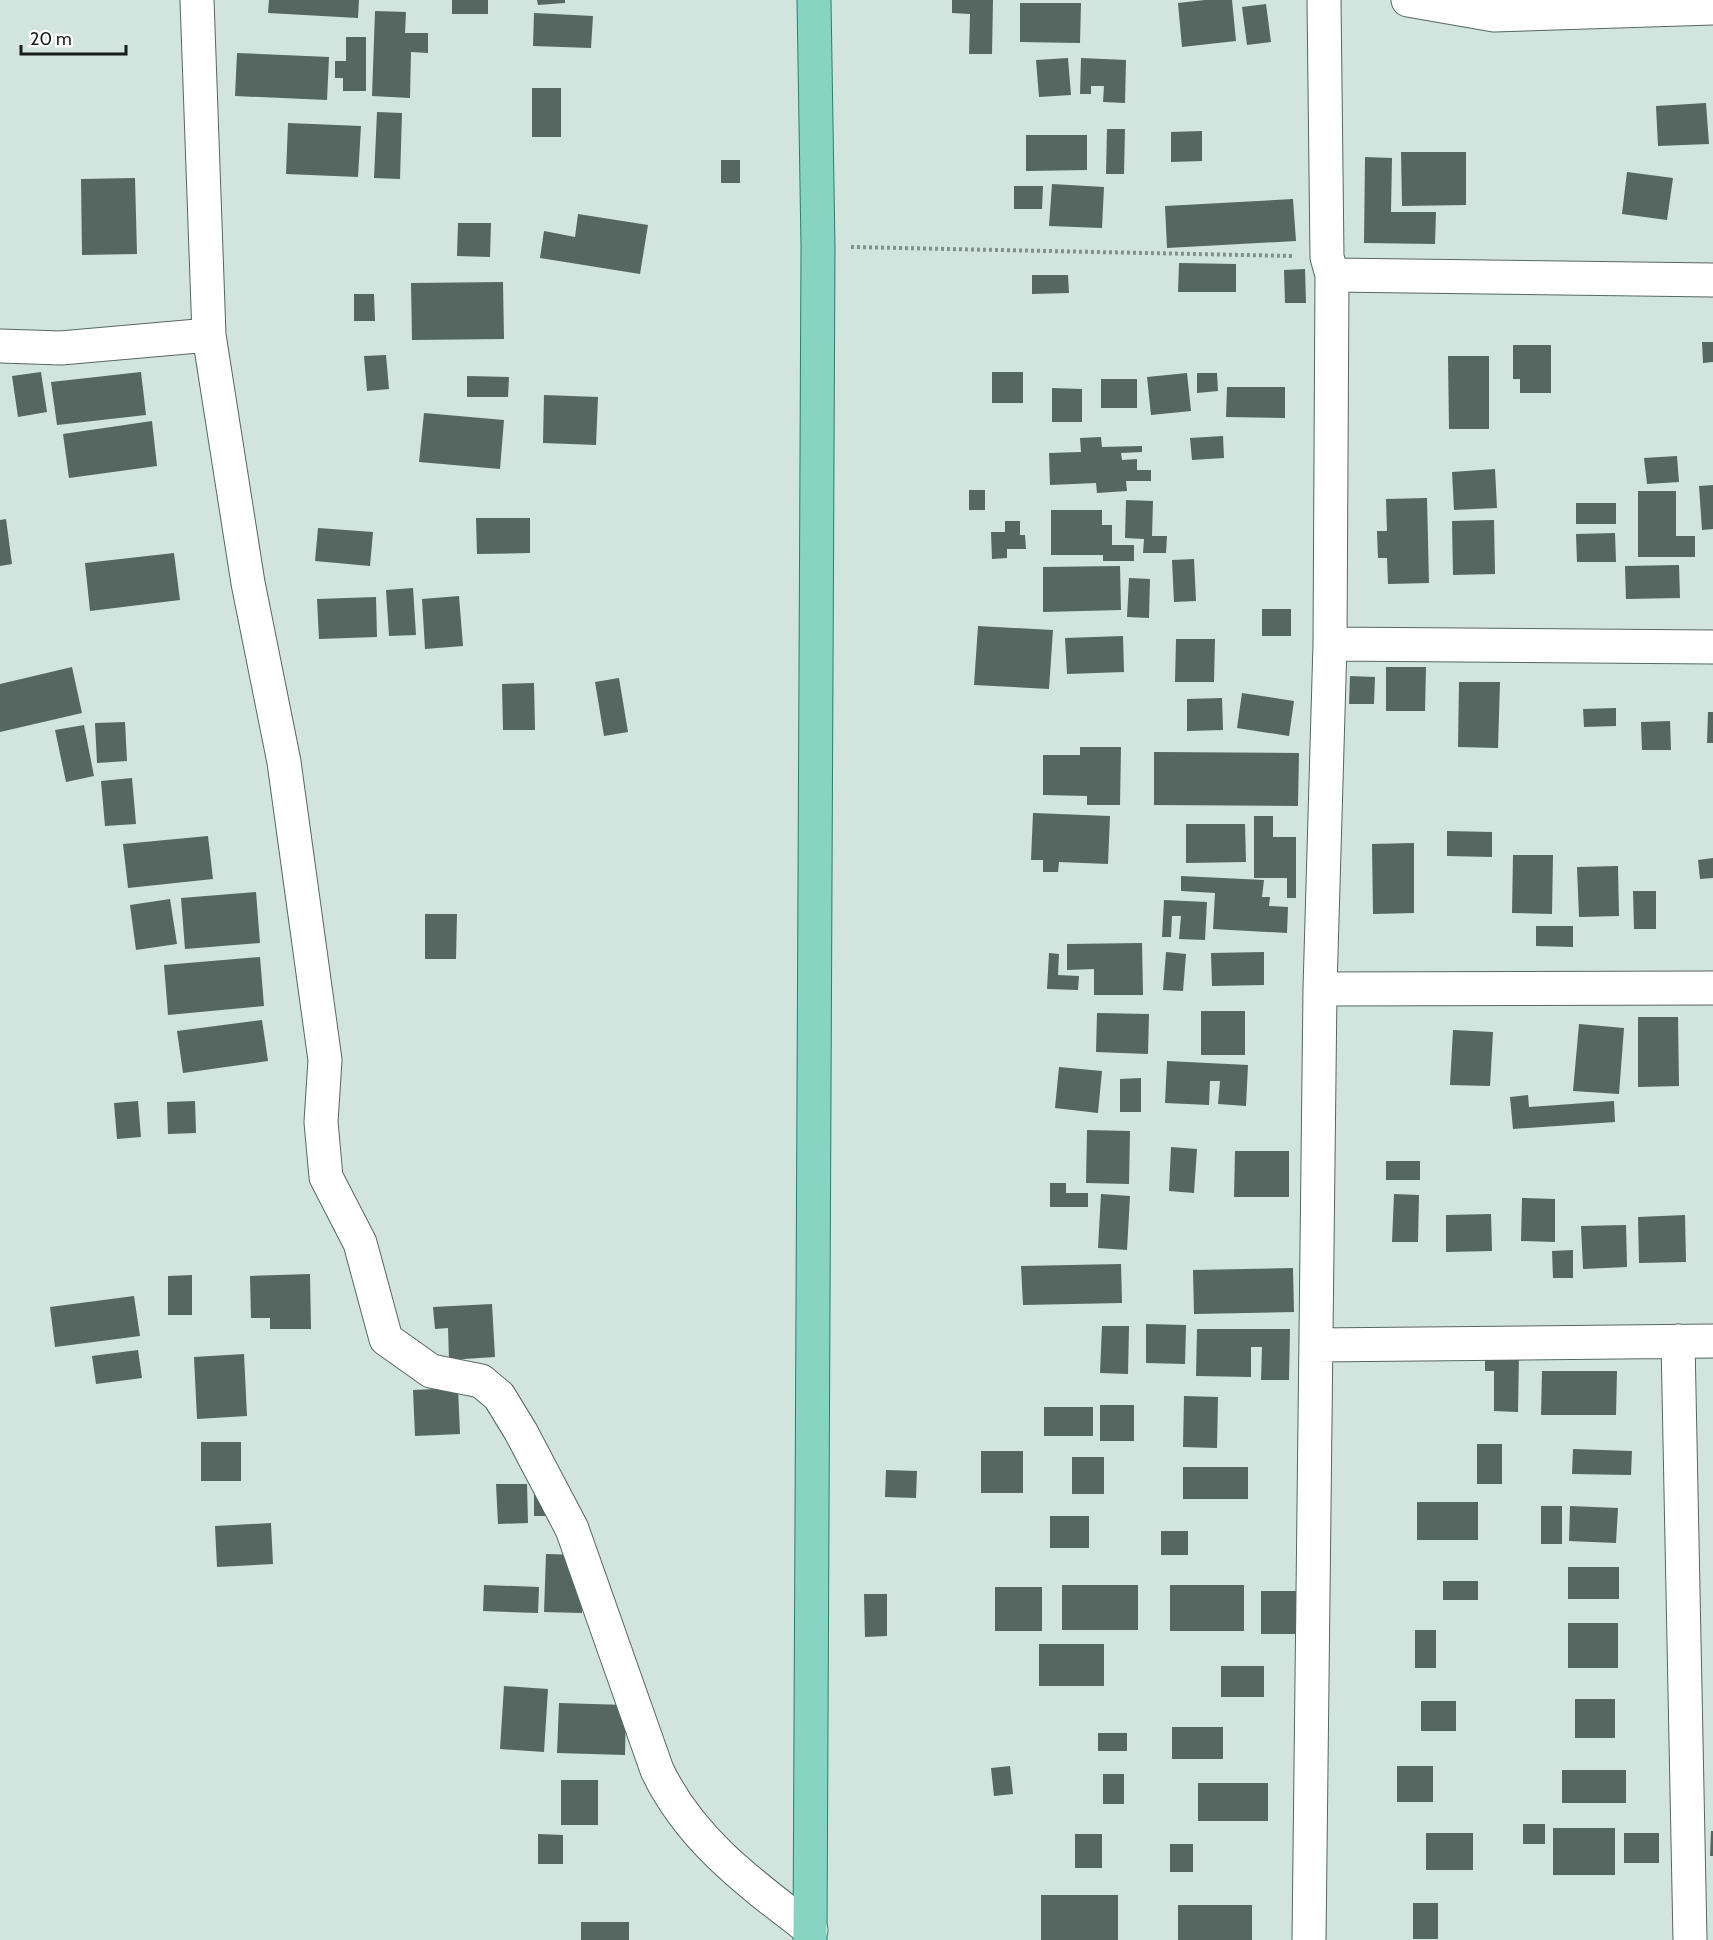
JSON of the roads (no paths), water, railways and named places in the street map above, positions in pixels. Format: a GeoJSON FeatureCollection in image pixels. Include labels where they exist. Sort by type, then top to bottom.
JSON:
{"type":"FeatureCollection","features":[{"type":"Feature","properties":{"kind":"main road"},"geometry":{"type":"LineString","coordinates":[[810,1935],[818,247],[814,0]]}},
{"type":"Feature","properties":{"kind":"street"},"geometry":{"type":"LineString","coordinates":[[196,0],[210,335],[248,583],[284,762],[325,1060],[321,1122],[326,1177],[360,1244],[386,1339],[430,1371],[482,1381],[499,1396],[521,1432],[572,1529],[657,1770],[669,1796],[731,1869],[810,1935]]}},
{"type":"Feature","properties":{"kind":"street"},"geometry":{"type":"LineString","coordinates":[[1310,1940],[1320,989],[1330,644],[1330,266],[1324,0]]}},
{"type":"Feature","properties":{"kind":"street"},"geometry":{"type":"LineString","coordinates":[[1408,0],[1494,15],[1713,8]]}},
{"type":"Feature","properties":{"kind":"street"},"geometry":{"type":"LineString","coordinates":[[1330,266],[1713,280]]}},
{"type":"Feature","properties":{"kind":"street"},"geometry":{"type":"LineString","coordinates":[[0,346],[61,348],[210,335]]}},
{"type":"Feature","properties":{"kind":"street"},"geometry":{"type":"LineString","coordinates":[[1330,644],[1713,647]]}},
{"type":"Feature","properties":{"kind":"street"},"geometry":{"type":"LineString","coordinates":[[1320,989],[1713,988]]}},
{"type":"Feature","properties":{"kind":"street"},"geometry":{"type":"LineString","coordinates":[[1678,1341],[1690,1940]]}},
{"type":"Feature","properties":{"kind":"street"},"geometry":{"type":"LineString","coordinates":[[1316,1345],[1713,1341]]}}]}
